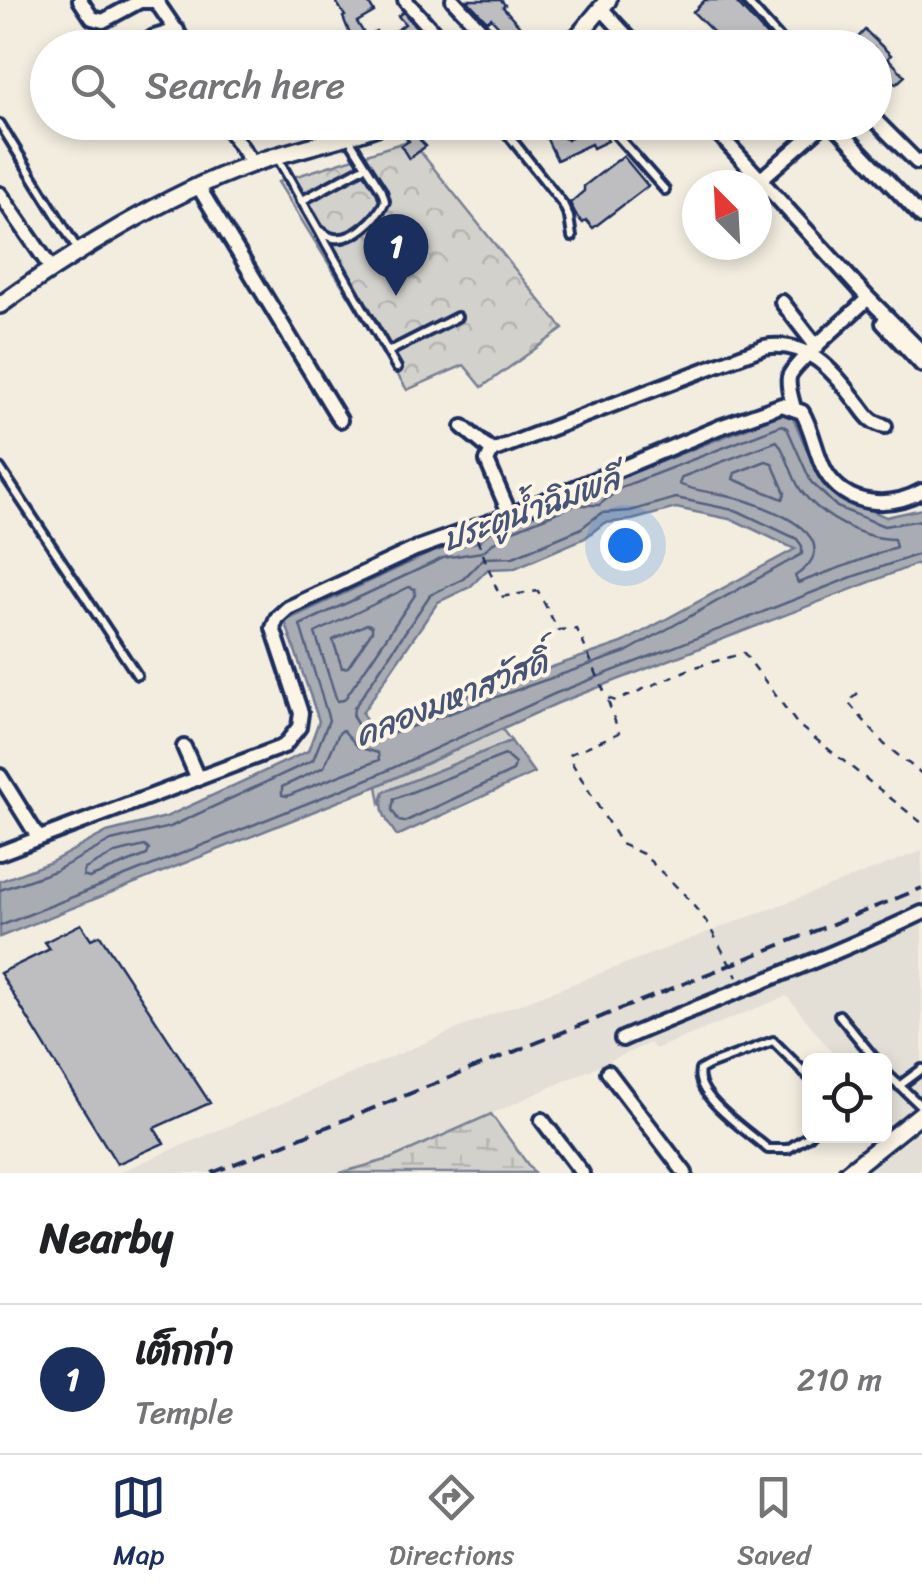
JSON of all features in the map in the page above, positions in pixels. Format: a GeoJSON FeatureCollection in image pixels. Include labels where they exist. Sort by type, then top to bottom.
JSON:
{"type":"FeatureCollection","features":[{"type":"Feature","properties":{"kind":"street"},"geometry":{"type":"LineString","coordinates":[[80,0],[92,18],[103,21],[156,0],[178,30]]}},
{"type":"Feature","properties":{"kind":"street"},"geometry":{"type":"LineString","coordinates":[[405,0],[432,30]]}},
{"type":"Feature","properties":{"kind":"street"},"geometry":{"type":"LineString","coordinates":[[453,0],[481,30]]}},
{"type":"Feature","properties":{"kind":"street"},"geometry":{"type":"LineString","coordinates":[[583,30],[604,4],[624,30]]}},
{"type":"Feature","properties":{"kind":"street"},"geometry":{"type":"LineString","coordinates":[[892,137],[917,162],[922,160]]}},
{"type":"Feature","properties":{"kind":"street"},"geometry":{"type":"LineString","coordinates":[[236,140],[252,163]]}},
{"type":"Feature","properties":{"kind":"street"},"geometry":{"type":"LineString","coordinates":[[0,305],[52,268],[198,186],[252,163],[333,140]]}},
{"type":"Feature","properties":{"kind":"street"},"geometry":{"type":"LineString","coordinates":[[725,140],[753,170]]}},
{"type":"Feature","properties":{"kind":"street"},"geometry":{"type":"LineString","coordinates":[[771,170],[807,140]]}},
{"type":"Feature","properties":{"kind":"street"},"geometry":{"type":"LineString","coordinates":[[847,140],[922,216]]}},
{"type":"Feature","properties":{"kind":"street"},"geometry":{"type":"LineString","coordinates":[[198,186],[340,420]]}},
{"type":"Feature","properties":{"kind":"street"},"geometry":{"type":"LineString","coordinates":[[772,191],[922,365]]}},
{"type":"Feature","properties":{"kind":"street"},"geometry":{"type":"LineString","coordinates":[[0,194],[52,268]]}},
{"type":"Feature","properties":{"kind":"street"},"geometry":{"type":"LineString","coordinates":[[794,408],[788,381],[799,361],[865,301]]}},
{"type":"Feature","properties":{"kind":"street"},"geometry":{"type":"LineString","coordinates":[[865,301],[922,352]]}},
{"type":"Feature","properties":{"kind":"street"},"geometry":{"type":"LineString","coordinates":[[782,302],[866,417],[884,426]]}},
{"type":"Feature","properties":{"kind":"street"},"geometry":{"type":"LineString","coordinates":[[510,515],[487,462],[492,451],[764,346],[814,350]]}},
{"type":"Feature","properties":{"kind":"street"},"geometry":{"type":"LineString","coordinates":[[0,853],[284,746],[299,727],[301,714],[273,628],[288,608],[414,549],[510,515],[736,421],[782,405],[794,408],[802,412],[809,424],[826,474],[840,488],[882,505],[922,491]]}},
{"type":"Feature","properties":{"kind":"street"},"geometry":{"type":"LineString","coordinates":[[463,426],[492,451]]}},
{"type":"Feature","properties":{"kind":"street"},"geometry":{"type":"LineString","coordinates":[[184,747],[198,779]]}},
{"type":"Feature","properties":{"kind":"street"},"geometry":{"type":"LineString","coordinates":[[0,776],[38,837]]}},
{"type":"Feature","properties":{"kind":"street"},"geometry":{"type":"LineString","coordinates":[[622,1039],[922,913]]}},
{"type":"Feature","properties":{"kind":"street"},"geometry":{"type":"LineString","coordinates":[[608,1072],[686,1173]]}},
{"type":"Feature","properties":{"kind":"street"},"geometry":{"type":"LineString","coordinates":[[847,1173],[922,1110]]}},
{"type":"Feature","properties":{"kind":"street"},"geometry":{"type":"LineString","coordinates":[[542,1120],[582,1173]]}},
{"type":"Feature","properties":{"kind":"lane"},"geometry":{"type":"LineString","coordinates":[[745,0],[772,30]]}},
{"type":"Feature","properties":{"kind":"lane"},"geometry":{"type":"LineString","coordinates":[[0,124],[79,252]]}},
{"type":"Feature","properties":{"kind":"lane"},"geometry":{"type":"LineString","coordinates":[[318,230],[334,238],[349,235],[366,226],[385,201],[350,140]]}},
{"type":"Feature","properties":{"kind":"lane"},"geometry":{"type":"LineString","coordinates":[[512,140],[563,204],[570,218],[572,237]]}},
{"type":"Feature","properties":{"kind":"lane"},"geometry":{"type":"LineString","coordinates":[[621,140],[665,190]]}},
{"type":"Feature","properties":{"kind":"lane"},"geometry":{"type":"LineString","coordinates":[[276,156],[397,368]]}},
{"type":"Feature","properties":{"kind":"lane"},"geometry":{"type":"LineString","coordinates":[[301,200],[366,166]]}},
{"type":"Feature","properties":{"kind":"lane"},"geometry":{"type":"LineString","coordinates":[[388,352],[457,316]]}},
{"type":"Feature","properties":{"kind":"lane"},"geometry":{"type":"LineString","coordinates":[[0,468],[136,674]]}},
{"type":"Feature","properties":{"kind":"lane"},"geometry":{"type":"LineString","coordinates":[[839,1015],[870,1053]]}},
{"type":"Feature","properties":{"kind":"lane"},"geometry":{"type":"LineString","coordinates":[[802,1070],[772,1041],[710,1065],[700,1070],[698,1078],[704,1094],[768,1149],[788,1149],[802,1139]]}},
{"type":"Feature","properties":{"kind":"lane"},"geometry":{"type":"LineString","coordinates":[[900,1086],[922,1069]]}},
{"type":"Feature","properties":{"kind":"lane"},"geometry":{"type":"LineString","coordinates":[[892,1078],[922,1110]]}},
{"type":"Feature","properties":{"kind":"path"},"geometry":{"type":"LineString","coordinates":[[476,538],[500,597],[538,591],[558,630],[577,629],[619,733],[570,754],[569,758],[622,844],[643,854],[706,921],[742,988]]}},
{"type":"Feature","properties":{"kind":"path"},"geometry":{"type":"LineString","coordinates":[[607,698],[616,701],[692,668],[744,653],[798,725],[922,823]]}},
{"type":"Feature","properties":{"kind":"path"},"geometry":{"type":"LineString","coordinates":[[858,692],[848,702],[868,728],[922,774]]}},
{"type":"Feature","properties":{"kind":"shaded area"},"geometry":{"type":"Polygon","coordinates":[[[922,851],[922,1100],[892,1124],[892,1053],[832,1053],[787,996],[655,1049],[650,1043],[390,1159],[340,1173],[117,1173],[493,1014],[922,851]]]}},
{"type":"Feature","properties":{"kind":"shaded area"},"geometry":{"type":"Polygon","coordinates":[[[922,1129],[922,1167],[917,1173],[865,1173],[922,1129]]]}},
{"type":"Feature","properties":{"kind":"green space"},"geometry":{"type":"Polygon","coordinates":[[[411,140],[563,329],[482,387],[464,365],[407,390],[278,182],[411,140]]]}},
{"type":"Feature","properties":{"kind":"green space"},"geometry":{"type":"Polygon","coordinates":[[[502,729],[511,741],[385,792],[380,803],[377,786],[502,729]]]}},
{"type":"Feature","properties":{"kind":"green space"},"geometry":{"type":"Polygon","coordinates":[[[491,1114],[534,1173],[340,1173],[390,1159],[491,1114]]]}},
{"type":"Feature","properties":{"kind":"water"},"geometry":{"type":"Polygon","coordinates":[[[790,411],[819,477],[843,499],[886,517],[922,509],[922,562],[558,703],[377,786],[0,937],[0,881],[51,862],[107,832],[166,817],[308,751],[319,721],[285,621],[441,548],[478,542],[500,524],[573,495],[596,495],[616,479],[790,411]],[[676,508],[604,523],[585,538],[515,568],[488,569],[470,587],[438,602],[362,713],[371,729],[622,643],[795,549],[734,520],[676,508]]]}},
{"type":"Feature","properties":{"kind":"water"},"geometry":{"type":"Polygon","coordinates":[[[511,741],[534,773],[397,836],[383,810],[384,792],[511,741]]]}},
{"type":"Feature","properties":{"kind":"building"},"geometry":{"type":"Polygon","coordinates":[[[335,0],[367,0],[374,12],[357,22],[362,30],[348,30],[335,0]]]}},
{"type":"Feature","properties":{"kind":"building"},"geometry":{"type":"Polygon","coordinates":[[[467,0],[501,0],[523,30],[502,30],[491,18],[487,21],[467,0]]]}},
{"type":"Feature","properties":{"kind":"building"},"geometry":{"type":"Polygon","coordinates":[[[705,0],[734,0],[762,30],[711,30],[693,12],[705,0]]]}},
{"type":"Feature","properties":{"kind":"building"},"geometry":{"type":"Polygon","coordinates":[[[403,12],[418,30],[397,30],[405,24],[398,16],[403,12]]]}},
{"type":"Feature","properties":{"kind":"building"},"geometry":{"type":"Polygon","coordinates":[[[892,62],[905,76],[896,84],[892,80],[892,62]]]}},
{"type":"Feature","properties":{"kind":"building"},"geometry":{"type":"Polygon","coordinates":[[[420,140],[426,146],[409,159],[401,146],[420,140]]]}},
{"type":"Feature","properties":{"kind":"building"},"geometry":{"type":"Polygon","coordinates":[[[547,140],[608,141],[593,148],[591,144],[557,160],[547,140]]]}},
{"type":"Feature","properties":{"kind":"building"},"geometry":{"type":"Polygon","coordinates":[[[623,156],[648,186],[593,228],[586,220],[583,223],[570,203],[584,191],[584,186],[623,156]]]}},
{"type":"Feature","properties":{"kind":"building"},"geometry":{"type":"Polygon","coordinates":[[[81,924],[91,939],[100,935],[210,1103],[154,1128],[164,1143],[117,1164],[0,973],[50,949],[45,942],[81,924]]]}},
{"type":"Feature","properties":{"kind":"railway"},"geometry":{"type":"LineString","coordinates":[[212,1173],[922,888]]}},
{"type":"Feature","properties":{"kind":"place","name":"เต็กก่า"},"geometry":{"type":"Point","coordinates":[396,296]}},
{"type":"Feature","properties":{"kind":"water label","name":"ประตูน้ำฉิมพลี"},"geometry":{"type":"Point","coordinates":[531,509]}},
{"type":"Feature","properties":{"kind":"water label","name":"คลองมหาสวัสดิ์"},"geometry":{"type":"Point","coordinates":[451,698]}}]}
